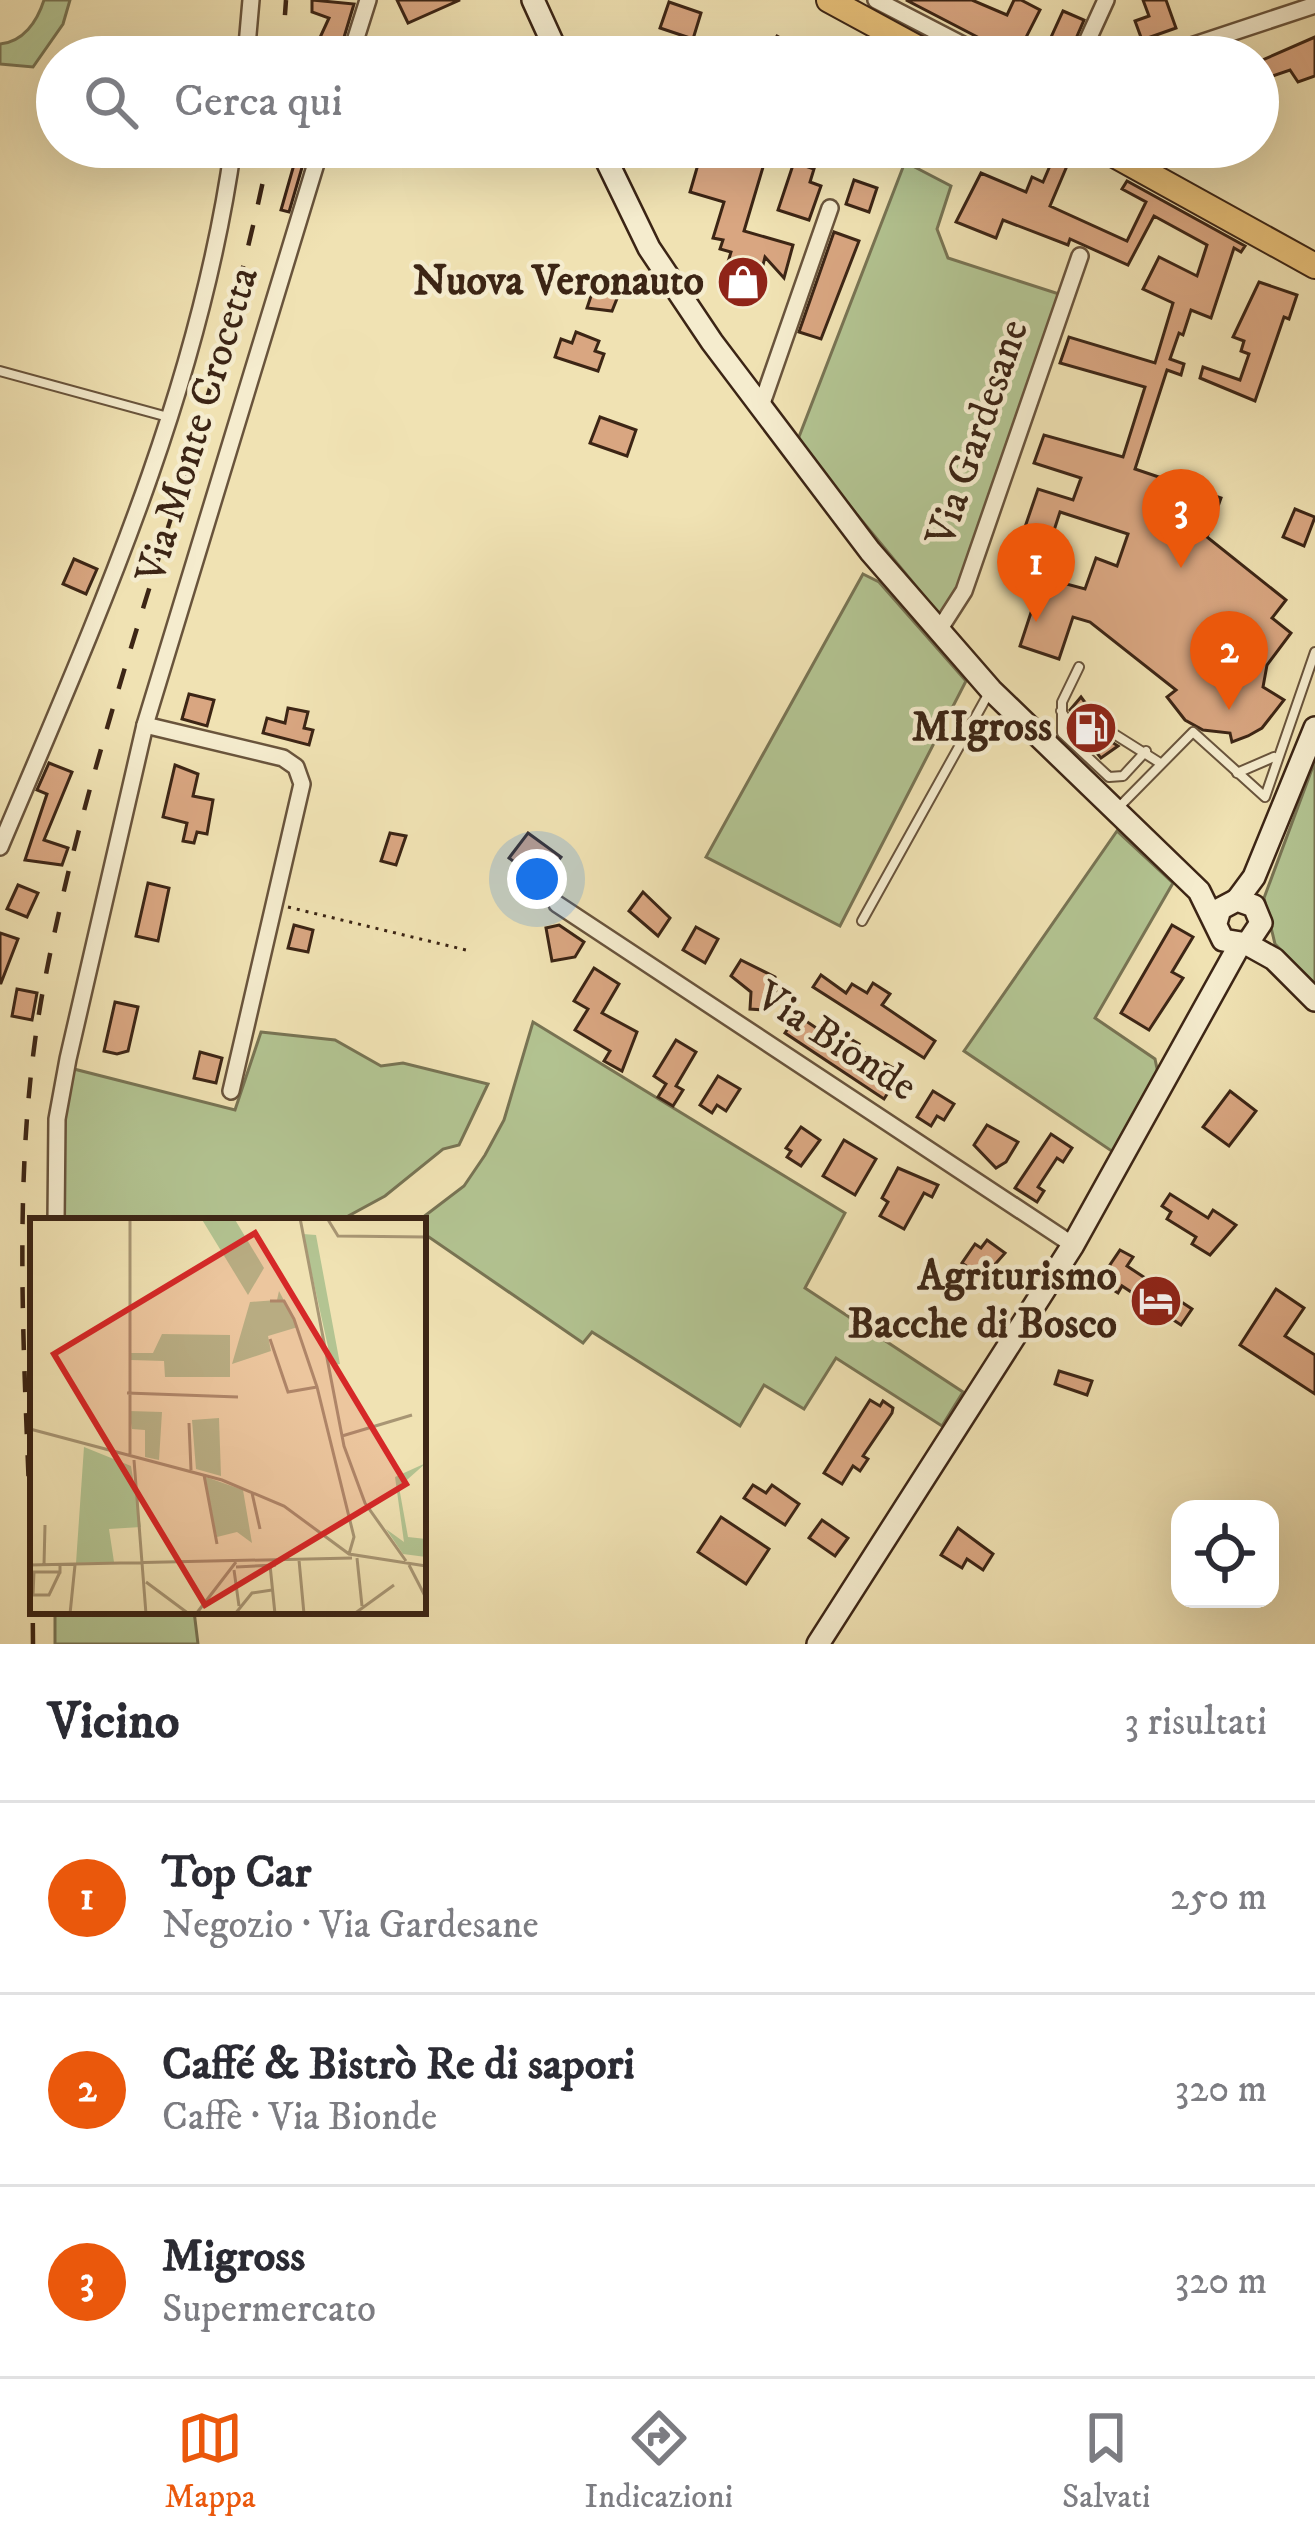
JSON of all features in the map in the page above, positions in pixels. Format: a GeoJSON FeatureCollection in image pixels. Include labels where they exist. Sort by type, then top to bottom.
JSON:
{"type":"FeatureCollection","features":[{"type":"Feature","properties":{"kind":"main road"},"geometry":{"type":"LineString","coordinates":[[533,0],[549,36]]}},
{"type":"Feature","properties":{"kind":"main road"},"geometry":{"type":"LineString","coordinates":[[830,0],[884,9],[912,36]]}},
{"type":"Feature","properties":{"kind":"main road","name":"Via Gardesane"},"geometry":{"type":"LineString","coordinates":[[610,168],[650,248],[760,409],[939,630],[991,690],[1199,891],[1237,937],[1274,959],[1315,1000]]}},
{"type":"Feature","properties":{"kind":"main road"},"geometry":{"type":"LineString","coordinates":[[1138,168],[1314,265]]}},
{"type":"Feature","properties":{"kind":"main road"},"geometry":{"type":"LineString","coordinates":[[818,1644],[1073,1245],[1165,1088],[1237,937],[1240,903],[1315,728]]}},
{"type":"Feature","properties":{"kind":"main road","name":"Via Gardesane"},"geometry":{"type":"LineString","coordinates":[[1199,891],[1240,903]]}},
{"type":"Feature","properties":{"kind":"main road"},"geometry":{"type":"LineString","coordinates":[[1237,937],[1240,903]]}},
{"type":"Feature","properties":{"kind":"street"},"geometry":{"type":"LineString","coordinates":[[248,36],[251,0]]}},
{"type":"Feature","properties":{"kind":"street"},"geometry":{"type":"LineString","coordinates":[[357,36],[368,0]]}},
{"type":"Feature","properties":{"kind":"street"},"geometry":{"type":"LineString","coordinates":[[1090,36],[1106,0]]}},
{"type":"Feature","properties":{"kind":"street"},"geometry":{"type":"LineString","coordinates":[[1221,36],[1315,5]]}},
{"type":"Feature","properties":{"kind":"street"},"geometry":{"type":"LineString","coordinates":[[884,9],[941,36]]}},
{"type":"Feature","properties":{"kind":"street"},"geometry":{"type":"LineString","coordinates":[[0,847],[117,574],[168,417],[228,168]]}},
{"type":"Feature","properties":{"kind":"street","name":"Via Monte Crocetta"},"geometry":{"type":"LineString","coordinates":[[56,1218],[57,1119],[68,1058],[146,725],[315,168]]}},
{"type":"Feature","properties":{"kind":"street"},"geometry":{"type":"LineString","coordinates":[[760,409],[830,208]]}},
{"type":"Feature","properties":{"kind":"street","name":"Via Gardesane"},"geometry":{"type":"LineString","coordinates":[[939,630],[964,591],[1080,256]]}},
{"type":"Feature","properties":{"kind":"street"},"geometry":{"type":"LineString","coordinates":[[146,725],[283,758],[296,767],[302,784],[231,1091]]}},
{"type":"Feature","properties":{"kind":"street","name":"Via Bionde"},"geometry":{"type":"LineString","coordinates":[[557,904],[1073,1245]]}},
{"type":"Feature","properties":{"kind":"lane"},"geometry":{"type":"LineString","coordinates":[[0,371],[168,417]]}},
{"type":"Feature","properties":{"kind":"lane"},"geometry":{"type":"LineString","coordinates":[[1115,812],[1193,732],[1265,797],[1275,756],[1315,652]]}},
{"type":"Feature","properties":{"kind":"lane"},"geometry":{"type":"LineString","coordinates":[[1079,667],[1067,683],[1060,710],[1062,733],[1109,777],[1123,776],[1146,751]]}},
{"type":"Feature","properties":{"kind":"lane"},"geometry":{"type":"LineString","coordinates":[[862,921],[991,690]]}},
{"type":"Feature","properties":{"kind":"lane"},"geometry":{"type":"LineString","coordinates":[[1060,710],[1082,742],[1086,739]]}},
{"type":"Feature","properties":{"kind":"lane"},"geometry":{"type":"LineString","coordinates":[[1103,727],[1160,763]]}},
{"type":"Feature","properties":{"kind":"lane"},"geometry":{"type":"LineString","coordinates":[[1237,773],[1275,756]]}},
{"type":"Feature","properties":{"kind":"path"},"geometry":{"type":"LineString","coordinates":[[275,903],[466,950]]}},
{"type":"Feature","properties":{"kind":"green space"},"geometry":{"type":"Polygon","coordinates":[[[44,0],[70,0],[55,36],[36,36],[33,67],[0,64],[0,44],[16,39],[37,16],[44,0]]]}},
{"type":"Feature","properties":{"kind":"green space"},"geometry":{"type":"Polygon","coordinates":[[[903,168],[916,168],[951,186],[937,229],[948,258],[1059,294],[948,625],[797,442],[903,168]]]}},
{"type":"Feature","properties":{"kind":"green space"},"geometry":{"type":"Polygon","coordinates":[[[863,574],[879,582],[966,681],[840,926],[706,857],[863,574]]]}},
{"type":"Feature","properties":{"kind":"green space"},"geometry":{"type":"Polygon","coordinates":[[[1315,761],[1315,985],[1275,944],[1264,898],[1315,761]]]}},
{"type":"Feature","properties":{"kind":"green space"},"geometry":{"type":"Polygon","coordinates":[[[1117,831],[1173,883],[1095,1018],[1155,1059],[1160,1083],[1116,1154],[964,1051],[1117,831]]]}},
{"type":"Feature","properties":{"kind":"green space"},"geometry":{"type":"Polygon","coordinates":[[[533,1022],[845,1213],[805,1288],[963,1392],[942,1426],[836,1358],[804,1409],[764,1385],[740,1426],[592,1332],[583,1343],[426,1235],[426,1218],[422,1218],[464,1186],[504,1120],[533,1022]]]}},
{"type":"Feature","properties":{"kind":"green space"},"geometry":{"type":"Polygon","coordinates":[[[261,1032],[335,1040],[381,1066],[403,1063],[488,1084],[459,1145],[443,1149],[385,1196],[345,1218],[52,1218],[62,1066],[235,1110],[261,1032]]]}},
{"type":"Feature","properties":{"kind":"green space"},"geometry":{"type":"Polygon","coordinates":[[[55,1614],[194,1614],[198,1644],[55,1644],[55,1614]]]}},
{"type":"Feature","properties":{"kind":"building"},"geometry":{"type":"Polygon","coordinates":[[[312,0],[354,4],[344,36],[321,36],[329,18],[312,12],[312,0]]]}},
{"type":"Feature","properties":{"kind":"building"},"geometry":{"type":"Polygon","coordinates":[[[397,0],[460,0],[408,23],[397,0]]]}},
{"type":"Feature","properties":{"kind":"building"},"geometry":{"type":"Polygon","coordinates":[[[906,0],[972,0],[1007,15],[1014,0],[1021,0],[1040,10],[1027,36],[975,36],[906,0]]]}},
{"type":"Feature","properties":{"kind":"building"},"geometry":{"type":"Polygon","coordinates":[[[1143,0],[1166,0],[1176,28],[1141,36],[1135,21],[1149,16],[1143,0]]]}},
{"type":"Feature","properties":{"kind":"building"},"geometry":{"type":"Polygon","coordinates":[[[669,2],[701,13],[694,36],[660,28],[669,2]]]}},
{"type":"Feature","properties":{"kind":"building"},"geometry":{"type":"Polygon","coordinates":[[[1063,11],[1084,20],[1077,36],[1052,36],[1063,11]]]}},
{"type":"Feature","properties":{"kind":"building"},"geometry":{"type":"Polygon","coordinates":[[[1315,37],[1315,76],[1298,82],[1290,70],[1279,74],[1279,53],[1315,37]]]}},
{"type":"Feature","properties":{"kind":"building"},"geometry":{"type":"Polygon","coordinates":[[[293,168],[302,168],[289,212],[281,210],[293,168]]]}},
{"type":"Feature","properties":{"kind":"building"},"geometry":{"type":"Polygon","coordinates":[[[697,168],[763,168],[744,231],[793,245],[784,278],[765,257],[761,273],[728,262],[731,252],[720,249],[723,240],[713,238],[724,202],[690,192],[697,168]]]}},
{"type":"Feature","properties":{"kind":"building"},"geometry":{"type":"Polygon","coordinates":[[[792,168],[814,169],[810,182],[821,186],[809,220],[778,210],[792,168]]]}},
{"type":"Feature","properties":{"kind":"building"},"geometry":{"type":"Polygon","coordinates":[[[1049,168],[1066,168],[1050,206],[1127,241],[1146,202],[1122,189],[1127,181],[1245,246],[1241,252],[1234,248],[1211,318],[1191,310],[1183,335],[1179,333],[1170,359],[1184,364],[1181,375],[1167,370],[1135,469],[1221,498],[1207,537],[1286,600],[1272,618],[1291,633],[1267,665],[1263,687],[1284,700],[1262,728],[1232,742],[1230,733],[1203,730],[1185,720],[1167,697],[1176,690],[1090,622],[1073,617],[1059,659],[1020,646],[1041,582],[1048,579],[1085,589],[1096,558],[1117,566],[1128,534],[1060,512],[1047,552],[1034,547],[1026,570],[1012,565],[1038,489],[1073,500],[1081,478],[1034,463],[1044,435],[1123,457],[1145,387],[1060,363],[1069,337],[1155,363],[1173,303],[1143,289],[1159,257],[1197,276],[1207,245],[1154,216],[1128,265],[1070,239],[1068,245],[1003,220],[996,238],[956,222],[981,173],[1026,192],[1032,177],[1043,182],[1049,168]]]}},
{"type":"Feature","properties":{"kind":"building"},"geometry":{"type":"Polygon","coordinates":[[[854,180],[877,188],[869,212],[846,204],[854,180]]]}},
{"type":"Feature","properties":{"kind":"building"},"geometry":{"type":"Polygon","coordinates":[[[834,232],[859,241],[821,339],[799,332],[834,232]]]}},
{"type":"Feature","properties":{"kind":"building"},"geometry":{"type":"Polygon","coordinates":[[[596,281],[620,291],[612,311],[587,308],[596,281]]]}},
{"type":"Feature","properties":{"kind":"building"},"geometry":{"type":"Polygon","coordinates":[[[1259,282],[1297,295],[1289,319],[1284,317],[1255,401],[1200,378],[1203,367],[1240,380],[1249,354],[1241,351],[1244,341],[1233,337],[1259,282]]]}},
{"type":"Feature","properties":{"kind":"building"},"geometry":{"type":"Polygon","coordinates":[[[576,332],[599,341],[595,351],[604,354],[598,371],[555,357],[561,339],[572,343],[576,332]]]}},
{"type":"Feature","properties":{"kind":"building"},"geometry":{"type":"Polygon","coordinates":[[[600,417],[636,430],[627,456],[590,443],[600,417]]]}},
{"type":"Feature","properties":{"kind":"building"},"geometry":{"type":"Polygon","coordinates":[[[1295,509],[1315,517],[1304,546],[1283,537],[1295,509]]]}},
{"type":"Feature","properties":{"kind":"building"},"geometry":{"type":"Polygon","coordinates":[[[74,559],[97,569],[86,594],[63,584],[74,559]]]}},
{"type":"Feature","properties":{"kind":"building"},"geometry":{"type":"Polygon","coordinates":[[[189,694],[214,700],[207,726],[182,719],[189,694]]]}},
{"type":"Feature","properties":{"kind":"building"},"geometry":{"type":"Polygon","coordinates":[[[1081,697],[1098,720],[1096,732],[1118,746],[1101,758],[1091,746],[1093,735],[1070,710],[1081,697]]]}},
{"type":"Feature","properties":{"kind":"building"},"geometry":{"type":"Polygon","coordinates":[[[288,708],[308,712],[304,728],[313,730],[309,745],[263,733],[267,718],[285,723],[288,708]]]}},
{"type":"Feature","properties":{"kind":"building"},"geometry":{"type":"Polygon","coordinates":[[[49,763],[72,772],[44,840],[68,848],[62,865],[25,860],[47,794],[37,790],[49,763]]]}},
{"type":"Feature","properties":{"kind":"building"},"geometry":{"type":"Polygon","coordinates":[[[175,765],[198,774],[193,796],[213,800],[207,834],[197,832],[194,843],[183,841],[187,823],[163,817],[175,765]]]}},
{"type":"Feature","properties":{"kind":"building"},"geometry":{"type":"Polygon","coordinates":[[[390,833],[406,836],[396,865],[381,861],[390,833]]]}},
{"type":"Feature","properties":{"kind":"building"},"geometry":{"type":"Polygon","coordinates":[[[528,833],[561,857],[541,883],[509,858],[528,833]]]}},
{"type":"Feature","properties":{"kind":"building"},"geometry":{"type":"Polygon","coordinates":[[[148,883],[169,888],[158,941],[136,936],[148,883]]]}},
{"type":"Feature","properties":{"kind":"building"},"geometry":{"type":"Polygon","coordinates":[[[18,885],[38,893],[27,917],[7,909],[18,885]]]}},
{"type":"Feature","properties":{"kind":"building"},"geometry":{"type":"Polygon","coordinates":[[[643,892],[670,918],[658,936],[629,911],[643,892]]]}},
{"type":"Feature","properties":{"kind":"building"},"geometry":{"type":"Polygon","coordinates":[[[294,925],[313,930],[308,952],[288,948],[294,925]]]}},
{"type":"Feature","properties":{"kind":"building"},"geometry":{"type":"Polygon","coordinates":[[[559,925],[584,942],[575,957],[552,961],[546,928],[559,925]]]}},
{"type":"Feature","properties":{"kind":"building"},"geometry":{"type":"Polygon","coordinates":[[[1172,925],[1193,937],[1172,972],[1183,978],[1149,1030],[1121,1013],[1172,925]]]}},
{"type":"Feature","properties":{"kind":"building"},"geometry":{"type":"Polygon","coordinates":[[[696,927],[718,939],[705,963],[683,950],[696,927]]]}},
{"type":"Feature","properties":{"kind":"building"},"geometry":{"type":"Polygon","coordinates":[[[0,933],[18,939],[1,983],[0,983],[0,933]]]}},
{"type":"Feature","properties":{"kind":"building"},"geometry":{"type":"Polygon","coordinates":[[[741,960],[775,977],[776,994],[765,1001],[765,1010],[750,1009],[751,992],[731,976],[741,960]]]}},
{"type":"Feature","properties":{"kind":"building"},"geometry":{"type":"Polygon","coordinates":[[[594,968],[619,984],[602,1013],[637,1032],[622,1071],[604,1061],[610,1051],[575,1030],[588,1009],[574,1001],[594,968]]]}},
{"type":"Feature","properties":{"kind":"building"},"geometry":{"type":"Polygon","coordinates":[[[821,975],[846,993],[852,984],[867,993],[873,983],[890,994],[882,1005],[935,1041],[924,1058],[813,987],[821,975]]]}},
{"type":"Feature","properties":{"kind":"building"},"geometry":{"type":"Polygon","coordinates":[[[17,989],[37,993],[32,1020],[12,1016],[17,989]]]}},
{"type":"Feature","properties":{"kind":"building"},"geometry":{"type":"Polygon","coordinates":[[[115,1002],[138,1007],[128,1051],[117,1054],[104,1051],[115,1002]]]}},
{"type":"Feature","properties":{"kind":"building"},"geometry":{"type":"Polygon","coordinates":[[[797,1015],[837,1042],[842,1034],[859,1044],[856,1048],[901,1072],[884,1099],[785,1033],[797,1015]]]}},
{"type":"Feature","properties":{"kind":"building"},"geometry":{"type":"Polygon","coordinates":[[[676,1040],[696,1052],[676,1086],[683,1090],[673,1106],[658,1097],[666,1084],[654,1076],[676,1040]]]}},
{"type":"Feature","properties":{"kind":"building"},"geometry":{"type":"Polygon","coordinates":[[[200,1052],[222,1058],[216,1083],[194,1078],[200,1052]]]}},
{"type":"Feature","properties":{"kind":"building"},"geometry":{"type":"Polygon","coordinates":[[[718,1076],[740,1089],[726,1111],[717,1105],[712,1113],[700,1105],[718,1076]]]}},
{"type":"Feature","properties":{"kind":"building"},"geometry":{"type":"Polygon","coordinates":[[[933,1091],[954,1104],[944,1120],[937,1116],[931,1126],[917,1117],[933,1091]]]}},
{"type":"Feature","properties":{"kind":"building"},"geometry":{"type":"Polygon","coordinates":[[[1230,1091],[1256,1111],[1229,1146],[1203,1127],[1230,1091]]]}},
{"type":"Feature","properties":{"kind":"building"},"geometry":{"type":"Polygon","coordinates":[[[987,1125],[1018,1142],[1006,1162],[996,1168],[974,1145],[987,1125]]]}},
{"type":"Feature","properties":{"kind":"building"},"geometry":{"type":"Polygon","coordinates":[[[801,1127],[820,1140],[801,1166],[787,1157],[791,1151],[786,1148],[801,1127]]]}},
{"type":"Feature","properties":{"kind":"building"},"geometry":{"type":"Polygon","coordinates":[[[1051,1134],[1072,1148],[1063,1162],[1057,1158],[1038,1187],[1044,1191],[1037,1202],[1015,1188],[1051,1134]]]}},
{"type":"Feature","properties":{"kind":"building"},"geometry":{"type":"Polygon","coordinates":[[[844,1140],[876,1159],[855,1195],[823,1176],[844,1140]]]}},
{"type":"Feature","properties":{"kind":"building"},"geometry":{"type":"Polygon","coordinates":[[[898,1168],[938,1185],[932,1197],[924,1193],[904,1229],[880,1216],[888,1202],[882,1198],[898,1168]]]}},
{"type":"Feature","properties":{"kind":"building"},"geometry":{"type":"Polygon","coordinates":[[[1170,1194],[1208,1218],[1213,1210],[1236,1225],[1210,1255],[1192,1244],[1196,1237],[1167,1219],[1171,1212],[1162,1206],[1170,1194]]]}},
{"type":"Feature","properties":{"kind":"building"},"geometry":{"type":"Polygon","coordinates":[[[987,1240],[1005,1253],[983,1278],[962,1263],[975,1244],[981,1248],[987,1240]]]}},
{"type":"Feature","properties":{"kind":"building"},"geometry":{"type":"Polygon","coordinates":[[[1120,1250],[1133,1257],[1127,1266],[1192,1309],[1181,1325],[1122,1286],[1118,1293],[1099,1281],[1120,1250]]]}},
{"type":"Feature","properties":{"kind":"building"},"geometry":{"type":"Polygon","coordinates":[[[1276,1289],[1304,1308],[1285,1336],[1315,1355],[1315,1394],[1240,1345],[1276,1289]]]}},
{"type":"Feature","properties":{"kind":"building"},"geometry":{"type":"Polygon","coordinates":[[[1059,1371],[1092,1381],[1087,1395],[1055,1384],[1059,1371]]]}},
{"type":"Feature","properties":{"kind":"building"},"geometry":{"type":"Polygon","coordinates":[[[870,1400],[880,1406],[883,1401],[893,1408],[892,1413],[863,1456],[868,1459],[860,1471],[853,1466],[842,1484],[824,1473],[870,1400]]]}},
{"type":"Feature","properties":{"kind":"building"},"geometry":{"type":"Polygon","coordinates":[[[753,1485],[766,1493],[772,1485],[799,1504],[785,1525],[744,1498],[753,1485]]]}},
{"type":"Feature","properties":{"kind":"building"},"geometry":{"type":"Polygon","coordinates":[[[721,1517],[769,1549],[746,1584],[698,1552],[721,1517]]]}},
{"type":"Feature","properties":{"kind":"building"},"geometry":{"type":"Polygon","coordinates":[[[822,1520],[848,1538],[835,1556],[809,1538],[822,1520]]]}},
{"type":"Feature","properties":{"kind":"building"},"geometry":{"type":"Polygon","coordinates":[[[958,1528],[993,1554],[983,1570],[967,1559],[962,1568],[941,1555],[958,1528]]]}},
{"type":"Feature","properties":{"kind":"railway"},"geometry":{"type":"LineString","coordinates":[[283,36],[286,0]]}},
{"type":"Feature","properties":{"kind":"railway"},"geometry":{"type":"LineString","coordinates":[[30,1508],[22,1234],[31,1071],[43,990],[93,778],[218,359],[265,168]]}},
{"type":"Feature","properties":{"kind":"railway"},"geometry":{"type":"LineString","coordinates":[[33,1614],[33,1644]]}},
{"type":"Feature","properties":{"kind":"place","name":"Nuova Veronauto"},"geometry":{"type":"Point","coordinates":[743,282]}},
{"type":"Feature","properties":{"kind":"place","name":"Migross"},"geometry":{"type":"Point","coordinates":[1181,568]}},
{"type":"Feature","properties":{"kind":"place","name":"Top Car"},"geometry":{"type":"Point","coordinates":[1036,622]}},
{"type":"Feature","properties":{"kind":"place","name":"Caffé & Bistrò Re di sapori"},"geometry":{"type":"Point","coordinates":[1229,710]}},
{"type":"Feature","properties":{"kind":"place","name":"MIgross"},"geometry":{"type":"Point","coordinates":[1091,728]}},
{"type":"Feature","properties":{"kind":"place","name":"Agriturismo Bacche di Bosco"},"geometry":{"type":"Point","coordinates":[1156,1301]}}]}
